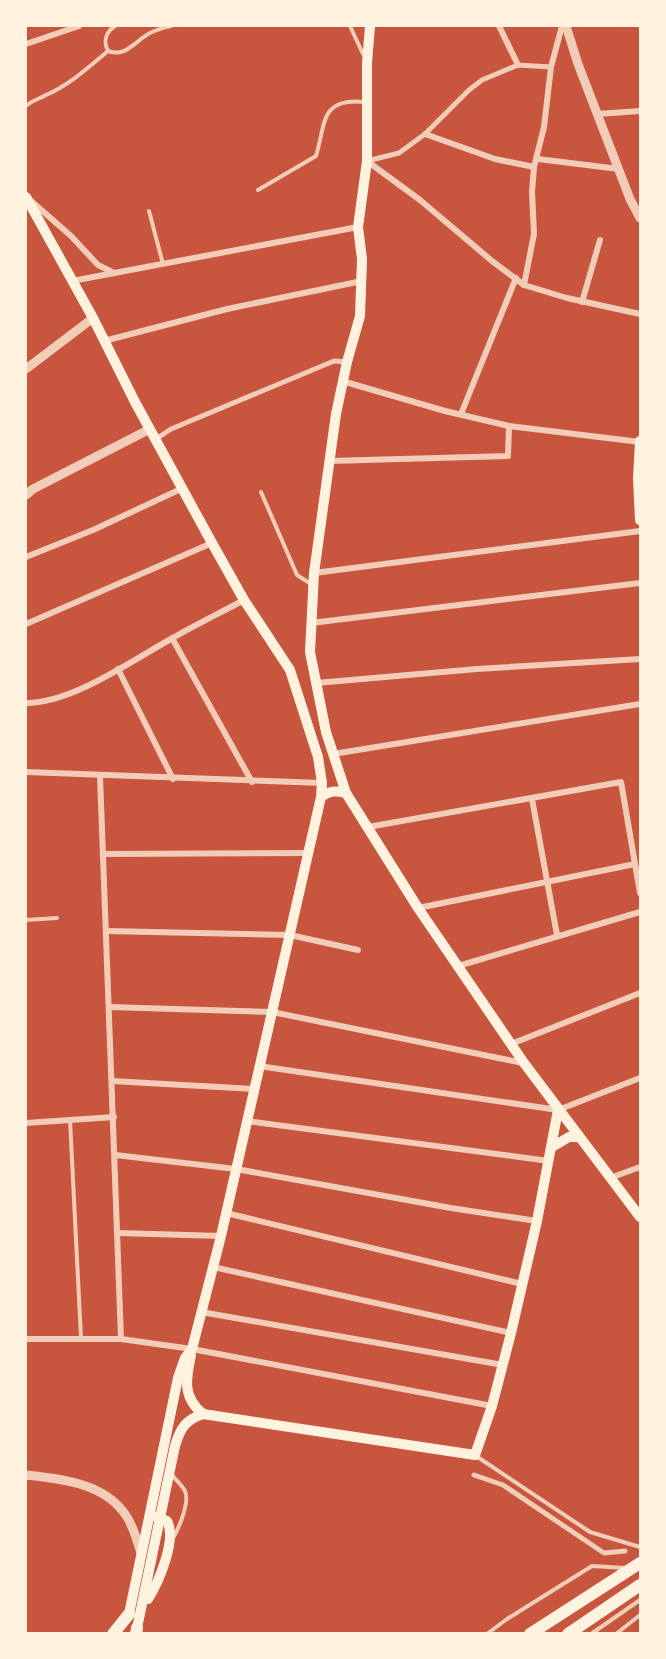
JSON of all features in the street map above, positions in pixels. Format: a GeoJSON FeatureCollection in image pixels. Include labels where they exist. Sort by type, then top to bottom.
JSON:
{"type":"FeatureCollection","features":[{"type":"Feature","properties":{"kind":"main road"},"geometry":{"type":"LineString","coordinates":[[370,26],[367,63],[367,161],[358,227],[362,259],[358,322],[342,381],[328,461],[313,585],[310,652],[326,732],[346,793],[418,908],[524,1063],[640,1217]]}},
{"type":"Feature","properties":{"kind":"main road"},"geometry":{"type":"LineString","coordinates":[[26,196],[212,543],[244,600],[290,670],[318,757],[322,783],[321,796],[221,1236],[192,1348],[187,1391],[190,1400],[203,1414]]}},
{"type":"Feature","properties":{"kind":"main road"},"geometry":{"type":"LineString","coordinates":[[640,441],[638,478],[640,520]]}},
{"type":"Feature","properties":{"kind":"main road"},"geometry":{"type":"LineString","coordinates":[[321,796],[337,790],[346,793]]}},
{"type":"Feature","properties":{"kind":"main road"},"geometry":{"type":"LineString","coordinates":[[137,1632],[175,1446],[182,1426],[186,1422],[203,1414],[476,1455],[492,1406],[511,1333],[537,1221],[558,1110]]}},
{"type":"Feature","properties":{"kind":"main road"},"geometry":{"type":"LineString","coordinates":[[552,1147],[569,1137],[579,1137]]}},
{"type":"Feature","properties":{"kind":"main road"},"geometry":{"type":"LineString","coordinates":[[125,1634],[177,1378],[192,1348]]}},
{"type":"Feature","properties":{"kind":"main road"},"geometry":{"type":"LineString","coordinates":[[142,1606],[158,1578],[169,1544],[170,1527],[167,1521],[161,1518],[147,1520]]}},
{"type":"Feature","properties":{"kind":"main road"},"geometry":{"type":"LineString","coordinates":[[530,1634],[636,1566]]}},
{"type":"Feature","properties":{"kind":"main road"},"geometry":{"type":"LineString","coordinates":[[568,1634],[640,1585]]}},
{"type":"Feature","properties":{"kind":"main road"},"geometry":{"type":"LineString","coordinates":[[113,1634],[129,1614]]}},
{"type":"Feature","properties":{"kind":"street"},"geometry":{"type":"LineString","coordinates":[[26,44],[79,26]]}},
{"type":"Feature","properties":{"kind":"street"},"geometry":{"type":"LineString","coordinates":[[499,26],[518,65]]}},
{"type":"Feature","properties":{"kind":"street"},"geometry":{"type":"LineString","coordinates":[[524,285],[534,234],[532,192],[534,167],[538,159],[544,127],[551,67],[564,26]]}},
{"type":"Feature","properties":{"kind":"street"},"geometry":{"type":"LineString","coordinates":[[564,26],[640,219]]}},
{"type":"Feature","properties":{"kind":"street"},"geometry":{"type":"LineString","coordinates":[[367,161],[399,153],[425,134],[482,80],[518,65],[551,67]]}},
{"type":"Feature","properties":{"kind":"street"},"geometry":{"type":"LineString","coordinates":[[597,114],[640,111]]}},
{"type":"Feature","properties":{"kind":"street"},"geometry":{"type":"LineString","coordinates":[[425,134],[495,159],[534,167]]}},
{"type":"Feature","properties":{"kind":"street"},"geometry":{"type":"LineString","coordinates":[[538,159],[619,169]]}},
{"type":"Feature","properties":{"kind":"street"},"geometry":{"type":"LineString","coordinates":[[367,161],[420,200],[524,285],[582,302],[640,314]]}},
{"type":"Feature","properties":{"kind":"street"},"geometry":{"type":"LineString","coordinates":[[26,196],[71,236],[98,265],[114,273]]}},
{"type":"Feature","properties":{"kind":"street"},"geometry":{"type":"LineString","coordinates":[[72,281],[358,227]]}},
{"type":"Feature","properties":{"kind":"street"},"geometry":{"type":"LineString","coordinates":[[582,302],[600,240]]}},
{"type":"Feature","properties":{"kind":"street"},"geometry":{"type":"LineString","coordinates":[[461,414],[516,278]]}},
{"type":"Feature","properties":{"kind":"street"},"geometry":{"type":"LineString","coordinates":[[104,341],[227,309],[362,281]]}},
{"type":"Feature","properties":{"kind":"street"},"geometry":{"type":"LineString","coordinates":[[26,369],[93,318]]}},
{"type":"Feature","properties":{"kind":"street"},"geometry":{"type":"LineString","coordinates":[[26,495],[33,489],[153,434],[171,429],[334,361],[347,362]]}},
{"type":"Feature","properties":{"kind":"street"},"geometry":{"type":"LineString","coordinates":[[342,381],[509,426],[640,441]]}},
{"type":"Feature","properties":{"kind":"street"},"geometry":{"type":"LineString","coordinates":[[328,461],[508,456],[509,426]]}},
{"type":"Feature","properties":{"kind":"street"},"geometry":{"type":"LineString","coordinates":[[26,557],[93,530],[183,488]]}},
{"type":"Feature","properties":{"kind":"street"},"geometry":{"type":"LineString","coordinates":[[314,573],[640,531]]}},
{"type":"Feature","properties":{"kind":"street"},"geometry":{"type":"LineString","coordinates":[[26,624],[212,543]]}},
{"type":"Feature","properties":{"kind":"street"},"geometry":{"type":"LineString","coordinates":[[311,623],[640,583]]}},
{"type":"Feature","properties":{"kind":"street"},"geometry":{"type":"LineString","coordinates":[[26,703],[39,703],[74,691],[244,600]]}},
{"type":"Feature","properties":{"kind":"street"},"geometry":{"type":"LineString","coordinates":[[172,638],[252,782]]}},
{"type":"Feature","properties":{"kind":"street"},"geometry":{"type":"LineString","coordinates":[[316,683],[477,669],[640,659]]}},
{"type":"Feature","properties":{"kind":"street"},"geometry":{"type":"LineString","coordinates":[[118,669],[173,779]]}},
{"type":"Feature","properties":{"kind":"street"},"geometry":{"type":"LineString","coordinates":[[333,754],[640,704]]}},
{"type":"Feature","properties":{"kind":"street"},"geometry":{"type":"LineString","coordinates":[[26,772],[322,783]]}},
{"type":"Feature","properties":{"kind":"street"},"geometry":{"type":"LineString","coordinates":[[100,776],[121,1339]]}},
{"type":"Feature","properties":{"kind":"street"},"geometry":{"type":"LineString","coordinates":[[368,827],[621,782],[640,892]]}},
{"type":"Feature","properties":{"kind":"street"},"geometry":{"type":"LineString","coordinates":[[532,799],[557,935]]}},
{"type":"Feature","properties":{"kind":"street"},"geometry":{"type":"LineString","coordinates":[[103,854],[307,854]]}},
{"type":"Feature","properties":{"kind":"street"},"geometry":{"type":"LineString","coordinates":[[418,908],[546,880],[635,864]]}},
{"type":"Feature","properties":{"kind":"street"},"geometry":{"type":"LineString","coordinates":[[458,966],[640,912]]}},
{"type":"Feature","properties":{"kind":"street"},"geometry":{"type":"LineString","coordinates":[[106,931],[290,935],[358,950]]}},
{"type":"Feature","properties":{"kind":"street"},"geometry":{"type":"LineString","coordinates":[[511,1044],[640,993]]}},
{"type":"Feature","properties":{"kind":"street"},"geometry":{"type":"LineString","coordinates":[[109,1007],[272,1012],[524,1063]]}},
{"type":"Feature","properties":{"kind":"street"},"geometry":{"type":"LineString","coordinates":[[259,1066],[558,1110],[640,1078]]}},
{"type":"Feature","properties":{"kind":"street"},"geometry":{"type":"LineString","coordinates":[[112,1081],[254,1089]]}},
{"type":"Feature","properties":{"kind":"street"},"geometry":{"type":"LineString","coordinates":[[26,1123],[114,1117]]}},
{"type":"Feature","properties":{"kind":"street"},"geometry":{"type":"LineString","coordinates":[[246,1121],[549,1161]]}},
{"type":"Feature","properties":{"kind":"street"},"geometry":{"type":"LineString","coordinates":[[115,1155],[236,1169],[451,1208],[537,1221]]}},
{"type":"Feature","properties":{"kind":"street"},"geometry":{"type":"LineString","coordinates":[[610,1178],[640,1167]]}},
{"type":"Feature","properties":{"kind":"street"},"geometry":{"type":"LineString","coordinates":[[226,1212],[522,1284]]}},
{"type":"Feature","properties":{"kind":"street"},"geometry":{"type":"LineString","coordinates":[[118,1233],[221,1236]]}},
{"type":"Feature","properties":{"kind":"street"},"geometry":{"type":"LineString","coordinates":[[213,1267],[511,1333]]}},
{"type":"Feature","properties":{"kind":"street"},"geometry":{"type":"LineString","coordinates":[[201,1312],[503,1365]]}},
{"type":"Feature","properties":{"kind":"street"},"geometry":{"type":"LineString","coordinates":[[26,1340],[121,1339],[192,1348],[492,1406]]}},
{"type":"Feature","properties":{"kind":"street"},"geometry":{"type":"LineString","coordinates":[[26,1475],[70,1481],[104,1495],[125,1514],[141,1553]]}},
{"type":"Feature","properties":{"kind":"street"},"geometry":{"type":"LineString","coordinates":[[474,1475],[503,1485],[604,1553],[625,1551]]}},
{"type":"Feature","properties":{"kind":"lane"},"geometry":{"type":"LineString","coordinates":[[115,26],[106,35],[104,45],[108,51],[114,53],[125,51],[152,32],[171,26]]}},
{"type":"Feature","properties":{"kind":"lane"},"geometry":{"type":"LineString","coordinates":[[350,26],[356,33],[367,63]]}},
{"type":"Feature","properties":{"kind":"lane"},"geometry":{"type":"LineString","coordinates":[[26,105],[35,98],[45,96],[68,82],[108,51]]}},
{"type":"Feature","properties":{"kind":"lane"},"geometry":{"type":"LineString","coordinates":[[258,190],[316,156],[325,119],[330,109],[348,100],[367,102]]}},
{"type":"Feature","properties":{"kind":"lane"},"geometry":{"type":"LineString","coordinates":[[149,210],[163,264]]}},
{"type":"Feature","properties":{"kind":"lane"},"geometry":{"type":"LineString","coordinates":[[261,492],[297,575],[313,585]]}},
{"type":"Feature","properties":{"kind":"lane"},"geometry":{"type":"LineString","coordinates":[[26,920],[57,918]]}},
{"type":"Feature","properties":{"kind":"lane"},"geometry":{"type":"LineString","coordinates":[[70,1120],[81,1338]]}},
{"type":"Feature","properties":{"kind":"lane"},"geometry":{"type":"LineString","coordinates":[[476,1455],[590,1532],[640,1547]]}},
{"type":"Feature","properties":{"kind":"lane"},"geometry":{"type":"LineString","coordinates":[[169,1544],[180,1526],[186,1497],[186,1492],[171,1470]]}},
{"type":"Feature","properties":{"kind":"lane"},"geometry":{"type":"LineString","coordinates":[[487,1634],[592,1566],[636,1566]]}},
{"type":"Feature","properties":{"kind":"lane"},"geometry":{"type":"LineString","coordinates":[[591,1634],[640,1600]]}},
{"type":"Feature","properties":{"kind":"lane"},"geometry":{"type":"LineString","coordinates":[[616,1634],[640,1615]]}}]}
